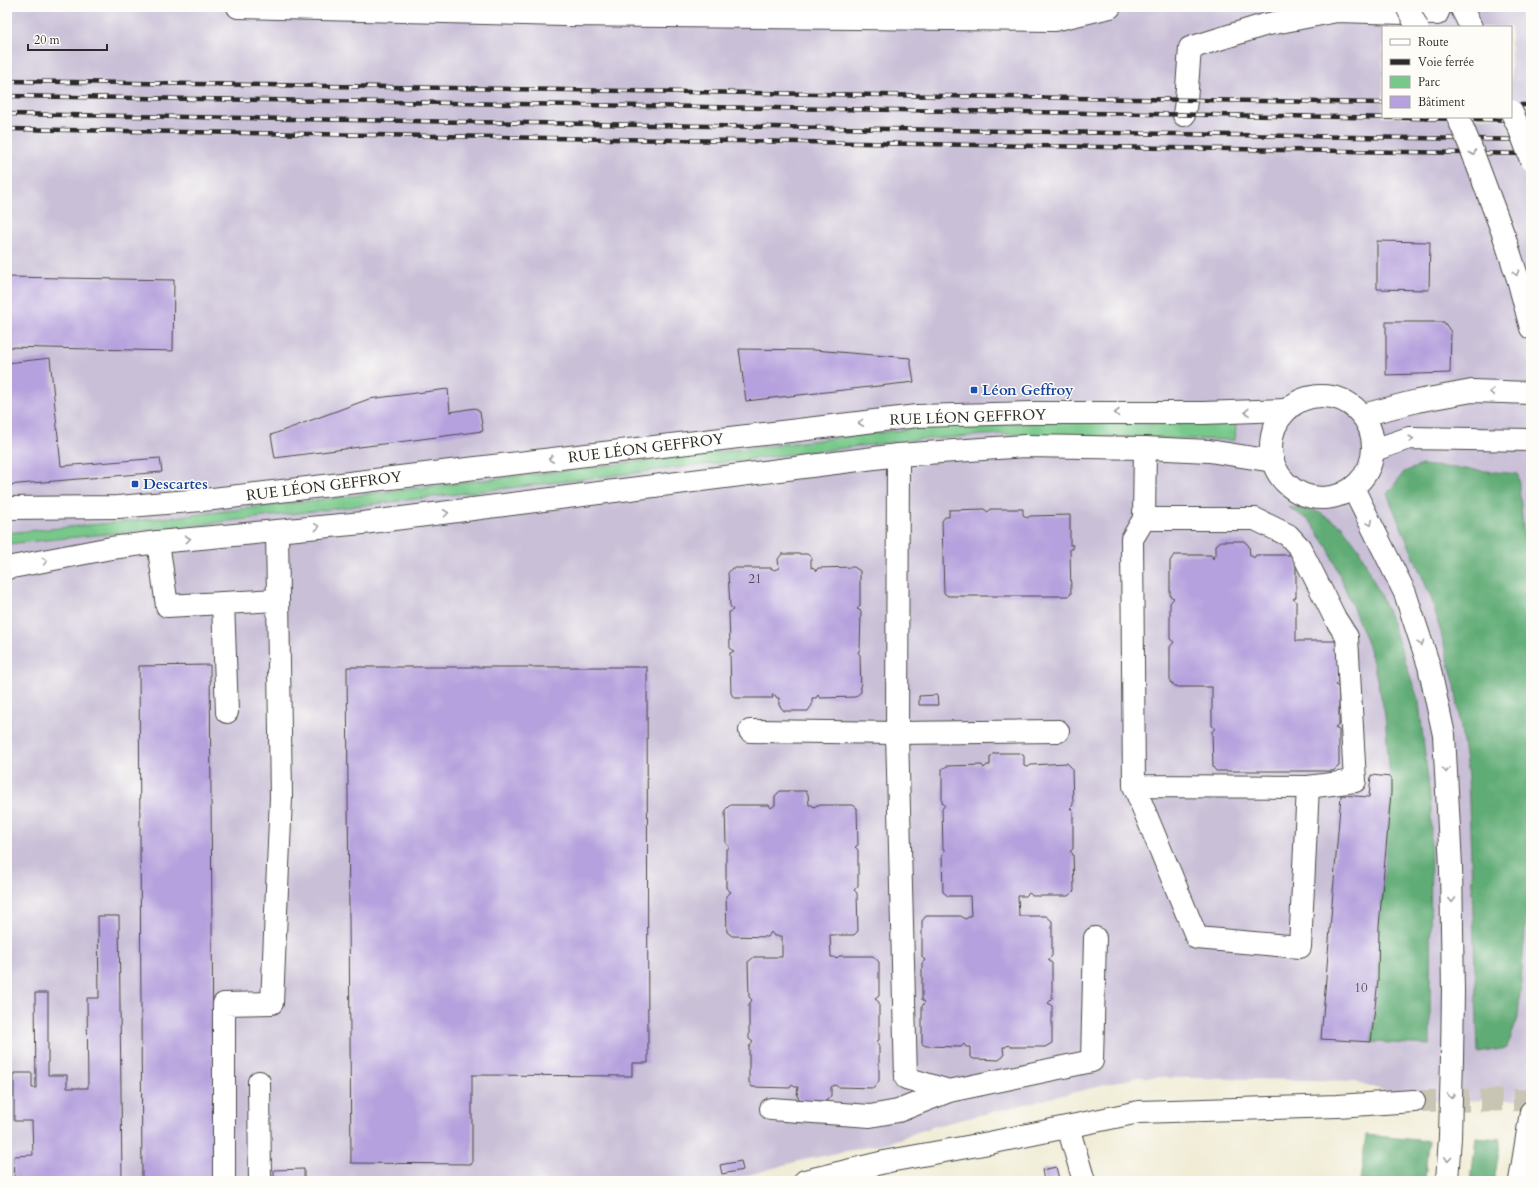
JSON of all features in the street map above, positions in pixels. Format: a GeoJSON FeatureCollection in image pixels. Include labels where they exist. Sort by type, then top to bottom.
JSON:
{"type":"FeatureCollection","features":[{"type":"Feature","properties":{"kind":"main road"},"geometry":{"type":"LineString","coordinates":[[238,7],[533,10],[1054,20],[1110,7]]}},
{"type":"Feature","properties":{"kind":"main road"},"geometry":{"type":"LineString","coordinates":[[1407,7],[1416,26]]}},
{"type":"Feature","properties":{"kind":"main road"},"geometry":{"type":"LineString","coordinates":[[1184,115],[1190,48],[1264,26],[1337,11],[1437,14],[1440,7]]}},
{"type":"Feature","properties":{"kind":"main road"},"geometry":{"type":"LineString","coordinates":[[1462,7],[1471,26]]}},
{"type":"Feature","properties":{"kind":"main road"},"geometry":{"type":"LineString","coordinates":[[1512,113],[1531,160]]}},
{"type":"Feature","properties":{"kind":"main road"},"geometry":{"type":"LineString","coordinates":[[1458,118],[1504,236],[1518,279],[1531,328]]}},
{"type":"Feature","properties":{"kind":"main road"},"geometry":{"type":"LineString","coordinates":[[1363,415],[1416,401],[1472,391],[1531,393]]}},
{"type":"Feature","properties":{"kind":"main road"},"geometry":{"type":"LineString","coordinates":[[1317,396],[1334,397],[1350,404],[1363,415],[1373,438],[1374,450],[1371,465],[1364,478],[1353,488],[1339,496],[1322,499],[1306,496],[1291,488],[1280,476],[1273,461],[1271,447],[1273,434],[1278,421],[1286,410],[1300,400],[1317,396]]}},
{"type":"Feature","properties":{"kind":"main road","name":"RUE LÉON GEFFROY"},"geometry":{"type":"LineString","coordinates":[[7,508],[118,507],[213,500],[917,416],[1031,413],[1203,413],[1286,410]]}},
{"type":"Feature","properties":{"kind":"main road"},"geometry":{"type":"LineString","coordinates":[[1374,450],[1409,438],[1531,440]]}},
{"type":"Feature","properties":{"kind":"main road","name":"RUE LÉON GEFFROY"},"geometry":{"type":"LineString","coordinates":[[7,568],[111,548],[158,542],[364,523],[898,455],[1025,446],[1145,448],[1209,451],[1273,461]]}},
{"type":"Feature","properties":{"kind":"main road"},"geometry":{"type":"LineString","coordinates":[[1145,448],[1144,519],[1132,539],[1134,786],[1197,938],[1300,947],[1308,787]]}},
{"type":"Feature","properties":{"kind":"main road"},"geometry":{"type":"LineString","coordinates":[[898,455],[897,733],[906,1078],[950,1091]]}},
{"type":"Feature","properties":{"kind":"main road"},"geometry":{"type":"LineString","coordinates":[[1353,488],[1405,593],[1429,666],[1444,735],[1451,866],[1453,991],[1450,1137],[1447,1181]]}},
{"type":"Feature","properties":{"kind":"main road"},"geometry":{"type":"LineString","coordinates":[[1134,786],[1308,787],[1356,781],[1346,637],[1300,548],[1288,535],[1255,518],[1144,519]]}},
{"type":"Feature","properties":{"kind":"main road"},"geometry":{"type":"LineString","coordinates":[[224,1181],[224,1004],[272,1003],[281,798],[277,530]]}},
{"type":"Feature","properties":{"kind":"main road"},"geometry":{"type":"LineString","coordinates":[[158,542],[167,606],[278,600]]}},
{"type":"Feature","properties":{"kind":"main road"},"geometry":{"type":"LineString","coordinates":[[223,603],[227,712]]}},
{"type":"Feature","properties":{"kind":"main road"},"geometry":{"type":"LineString","coordinates":[[750,731],[897,733],[1058,731]]}},
{"type":"Feature","properties":{"kind":"main road"},"geometry":{"type":"LineString","coordinates":[[771,1109],[870,1116],[898,1111],[950,1091],[1092,1061],[1096,938]]}},
{"type":"Feature","properties":{"kind":"main road"},"geometry":{"type":"LineString","coordinates":[[258,1082],[260,1181]]}},
{"type":"Feature","properties":{"kind":"main road"},"geometry":{"type":"LineString","coordinates":[[805,1181],[889,1161],[1139,1112],[1337,1106],[1414,1101]]}},
{"type":"Feature","properties":{"kind":"main road"},"geometry":{"type":"LineString","coordinates":[[1520,1181],[1531,1112]]}},
{"type":"Feature","properties":{"kind":"main road"},"geometry":{"type":"LineString","coordinates":[[1068,1126],[1084,1181]]}},
{"type":"Feature","properties":{"kind":"shaded area"},"geometry":{"type":"Polygon","coordinates":[[[7,7],[1198,7],[1187,12],[1200,7],[1531,7],[1531,1100],[1414,1101],[1355,1081],[1138,1077],[935,1126],[890,1142],[799,1161],[726,1181],[7,1181],[7,7]]]}},
{"type":"Feature","properties":{"kind":"green space"},"geometry":{"type":"Polygon","coordinates":[[[1023,422],[1149,424],[1236,423],[1235,440],[1001,434],[911,440],[205,524],[7,544],[7,533],[184,516],[944,425],[1023,422]]]}},
{"type":"Feature","properties":{"kind":"green space"},"geometry":{"type":"Polygon","coordinates":[[[1422,465],[1518,474],[1528,581],[1531,753],[1530,870],[1518,1018],[1507,1048],[1478,1053],[1468,777],[1455,686],[1432,600],[1387,494],[1404,472],[1422,465]]]}},
{"type":"Feature","properties":{"kind":"green space"},"geometry":{"type":"Polygon","coordinates":[[[1288,507],[1318,512],[1342,526],[1359,549],[1389,614],[1419,702],[1431,808],[1430,1045],[1371,1042],[1378,980],[1379,926],[1391,793],[1385,714],[1368,646],[1328,548],[1310,521],[1288,507]]]}},
{"type":"Feature","properties":{"kind":"green space"},"geometry":{"type":"Polygon","coordinates":[[[1366,1135],[1428,1141],[1425,1181],[1360,1181],[1366,1135]]]}},
{"type":"Feature","properties":{"kind":"green space"},"geometry":{"type":"Polygon","coordinates":[[[1476,1137],[1501,1139],[1494,1181],[1471,1181],[1476,1137]]]}},
{"type":"Feature","properties":{"kind":"building"},"geometry":{"type":"Polygon","coordinates":[[[1377,241],[1430,242],[1429,290],[1377,289],[1377,241]]]}},
{"type":"Feature","properties":{"kind":"building"},"geometry":{"type":"Polygon","coordinates":[[[7,277],[174,280],[173,351],[7,347],[7,277]]]}},
{"type":"Feature","properties":{"kind":"building"},"geometry":{"type":"Polygon","coordinates":[[[1386,322],[1444,322],[1451,332],[1450,373],[1386,375],[1386,322]]]}},
{"type":"Feature","properties":{"kind":"building"},"geometry":{"type":"Polygon","coordinates":[[[739,349],[814,350],[910,358],[914,382],[746,401],[739,349]]]}},
{"type":"Feature","properties":{"kind":"building"},"geometry":{"type":"Polygon","coordinates":[[[50,358],[61,466],[160,458],[162,472],[7,485],[7,363],[50,358]]]}},
{"type":"Feature","properties":{"kind":"building"},"geometry":{"type":"Polygon","coordinates":[[[448,389],[450,412],[475,408],[480,412],[483,431],[275,458],[271,435],[369,399],[448,389]]]}},
{"type":"Feature","properties":{"kind":"building"},"geometry":{"type":"Polygon","coordinates":[[[984,509],[988,512],[990,509],[1023,509],[1023,515],[1027,518],[1030,516],[1070,515],[1070,545],[1073,545],[1073,549],[1070,549],[1071,594],[1069,596],[948,596],[944,593],[942,521],[945,517],[949,517],[949,510],[984,509]]]}},
{"type":"Feature","properties":{"kind":"building"},"geometry":{"type":"Polygon","coordinates":[[[1221,541],[1244,541],[1249,546],[1250,556],[1254,558],[1256,555],[1292,555],[1296,560],[1296,597],[1293,599],[1296,601],[1296,641],[1334,641],[1338,644],[1338,682],[1335,685],[1339,687],[1339,725],[1335,728],[1339,730],[1339,766],[1333,771],[1216,771],[1213,767],[1212,732],[1215,728],[1212,726],[1212,687],[1176,687],[1170,682],[1170,647],[1174,642],[1170,639],[1170,603],[1174,598],[1170,596],[1170,561],[1174,555],[1211,555],[1213,559],[1214,555],[1216,555],[1216,545],[1221,541]]]}},
{"type":"Feature","properties":{"kind":"building"},"geometry":{"type":"Polygon","coordinates":[[[782,554],[807,554],[811,557],[811,568],[813,567],[816,571],[818,568],[854,567],[860,571],[860,606],[857,609],[861,611],[860,650],[858,652],[860,655],[861,692],[855,697],[820,698],[818,695],[816,698],[812,698],[812,705],[808,711],[784,711],[779,705],[779,698],[775,695],[772,695],[773,698],[734,698],[731,693],[730,653],[734,651],[730,648],[729,612],[733,610],[730,606],[728,573],[732,568],[771,568],[774,570],[779,568],[778,559],[782,554]]]}},
{"type":"Feature","properties":{"kind":"building"},"geometry":{"type":"Polygon","coordinates":[[[210,665],[214,1181],[142,1181],[139,666],[210,665]]]}},
{"type":"Feature","properties":{"kind":"building"},"geometry":{"type":"Polygon","coordinates":[[[347,667],[647,667],[648,1063],[632,1063],[632,1076],[472,1075],[472,1164],[351,1163],[347,667]]]}},
{"type":"Feature","properties":{"kind":"building"},"geometry":{"type":"Polygon","coordinates":[[[937,695],[938,705],[919,705],[919,696],[937,695]]]}},
{"type":"Feature","properties":{"kind":"building"},"geometry":{"type":"Polygon","coordinates":[[[994,753],[1020,753],[1024,756],[1024,766],[1028,767],[1031,765],[1067,763],[1072,768],[1073,805],[1070,808],[1073,811],[1073,849],[1070,851],[1073,854],[1074,891],[1068,896],[1033,896],[1029,893],[1026,896],[1018,896],[1019,916],[1046,916],[1052,921],[1052,956],[1048,960],[1052,963],[1052,999],[1048,1003],[1052,1006],[1052,1043],[1045,1047],[1011,1047],[1008,1045],[1003,1047],[1004,1056],[999,1060],[974,1059],[970,1057],[970,1047],[966,1047],[964,1044],[961,1047],[926,1046],[922,1044],[922,1006],[925,1002],[922,1000],[922,963],[925,960],[922,957],[922,921],[926,916],[961,916],[965,919],[971,916],[970,896],[948,896],[943,892],[942,855],[945,850],[943,849],[942,809],[945,805],[942,803],[942,769],[947,766],[982,765],[984,768],[987,765],[990,765],[990,757],[994,753]]]}},
{"type":"Feature","properties":{"kind":"building"},"geometry":{"type":"Polygon","coordinates":[[[1371,775],[1391,777],[1391,793],[1379,926],[1378,980],[1371,1042],[1321,1039],[1341,795],[1369,797],[1371,775]]]}},
{"type":"Feature","properties":{"kind":"building"},"geometry":{"type":"Polygon","coordinates":[[[780,791],[806,791],[808,794],[809,805],[814,807],[817,805],[853,805],[857,808],[858,845],[855,847],[858,850],[858,886],[854,890],[857,893],[858,931],[854,935],[830,935],[831,957],[836,959],[839,956],[873,956],[879,962],[879,996],[875,999],[879,1002],[879,1040],[876,1042],[879,1045],[879,1081],[874,1088],[838,1087],[835,1085],[831,1087],[831,1096],[826,1101],[801,1101],[797,1096],[798,1087],[792,1085],[790,1088],[752,1087],[749,1082],[749,1047],[753,1042],[749,1039],[749,1004],[752,1000],[749,997],[748,962],[754,957],[782,957],[782,936],[774,936],[771,932],[768,937],[732,936],[727,932],[726,896],[731,892],[726,888],[726,850],[730,847],[726,844],[725,810],[730,805],[769,805],[771,808],[775,805],[775,796],[780,791]]]}},
{"type":"Feature","properties":{"kind":"building"},"geometry":{"type":"Polygon","coordinates":[[[98,916],[119,916],[122,1181],[15,1181],[14,1156],[33,1155],[32,1121],[14,1121],[14,1073],[32,1073],[32,1088],[36,1088],[35,993],[48,993],[48,1075],[67,1075],[67,1088],[88,1088],[87,998],[99,998],[98,916]]]}},
{"type":"Feature","properties":{"kind":"building"},"geometry":{"type":"Polygon","coordinates":[[[741,1161],[743,1170],[722,1174],[720,1165],[741,1161]]]}},
{"type":"Feature","properties":{"kind":"building"},"geometry":{"type":"Polygon","coordinates":[[[1056,1167],[1059,1179],[1044,1181],[1042,1170],[1056,1167]]]}},
{"type":"Feature","properties":{"kind":"building"},"geometry":{"type":"Polygon","coordinates":[[[304,1169],[304,1181],[274,1181],[274,1170],[304,1169]]]}},
{"type":"Feature","properties":{"kind":"tunnel"},"geometry":{"type":"LineString","coordinates":[[1414,1101],[1531,1100]]}},
{"type":"Feature","properties":{"kind":"railway"},"geometry":{"type":"LineString","coordinates":[[7,81],[1382,103]]}},
{"type":"Feature","properties":{"kind":"railway"},"geometry":{"type":"LineString","coordinates":[[7,96],[1382,118]]}},
{"type":"Feature","properties":{"kind":"railway"},"geometry":{"type":"LineString","coordinates":[[1512,105],[1531,105]]}},
{"type":"Feature","properties":{"kind":"railway"},"geometry":{"type":"LineString","coordinates":[[7,114],[1531,140]]}},
{"type":"Feature","properties":{"kind":"railway"},"geometry":{"type":"LineString","coordinates":[[1404,118],[1531,120]]}},
{"type":"Feature","properties":{"kind":"railway"},"geometry":{"type":"LineString","coordinates":[[7,129],[1531,154]]}},
{"type":"Feature","properties":{"kind":"place","name":"Léon Geffroy"},"geometry":{"type":"Point","coordinates":[974,390]}},
{"type":"Feature","properties":{"kind":"place","name":"Descartes"},"geometry":{"type":"Point","coordinates":[135,484]}}]}
